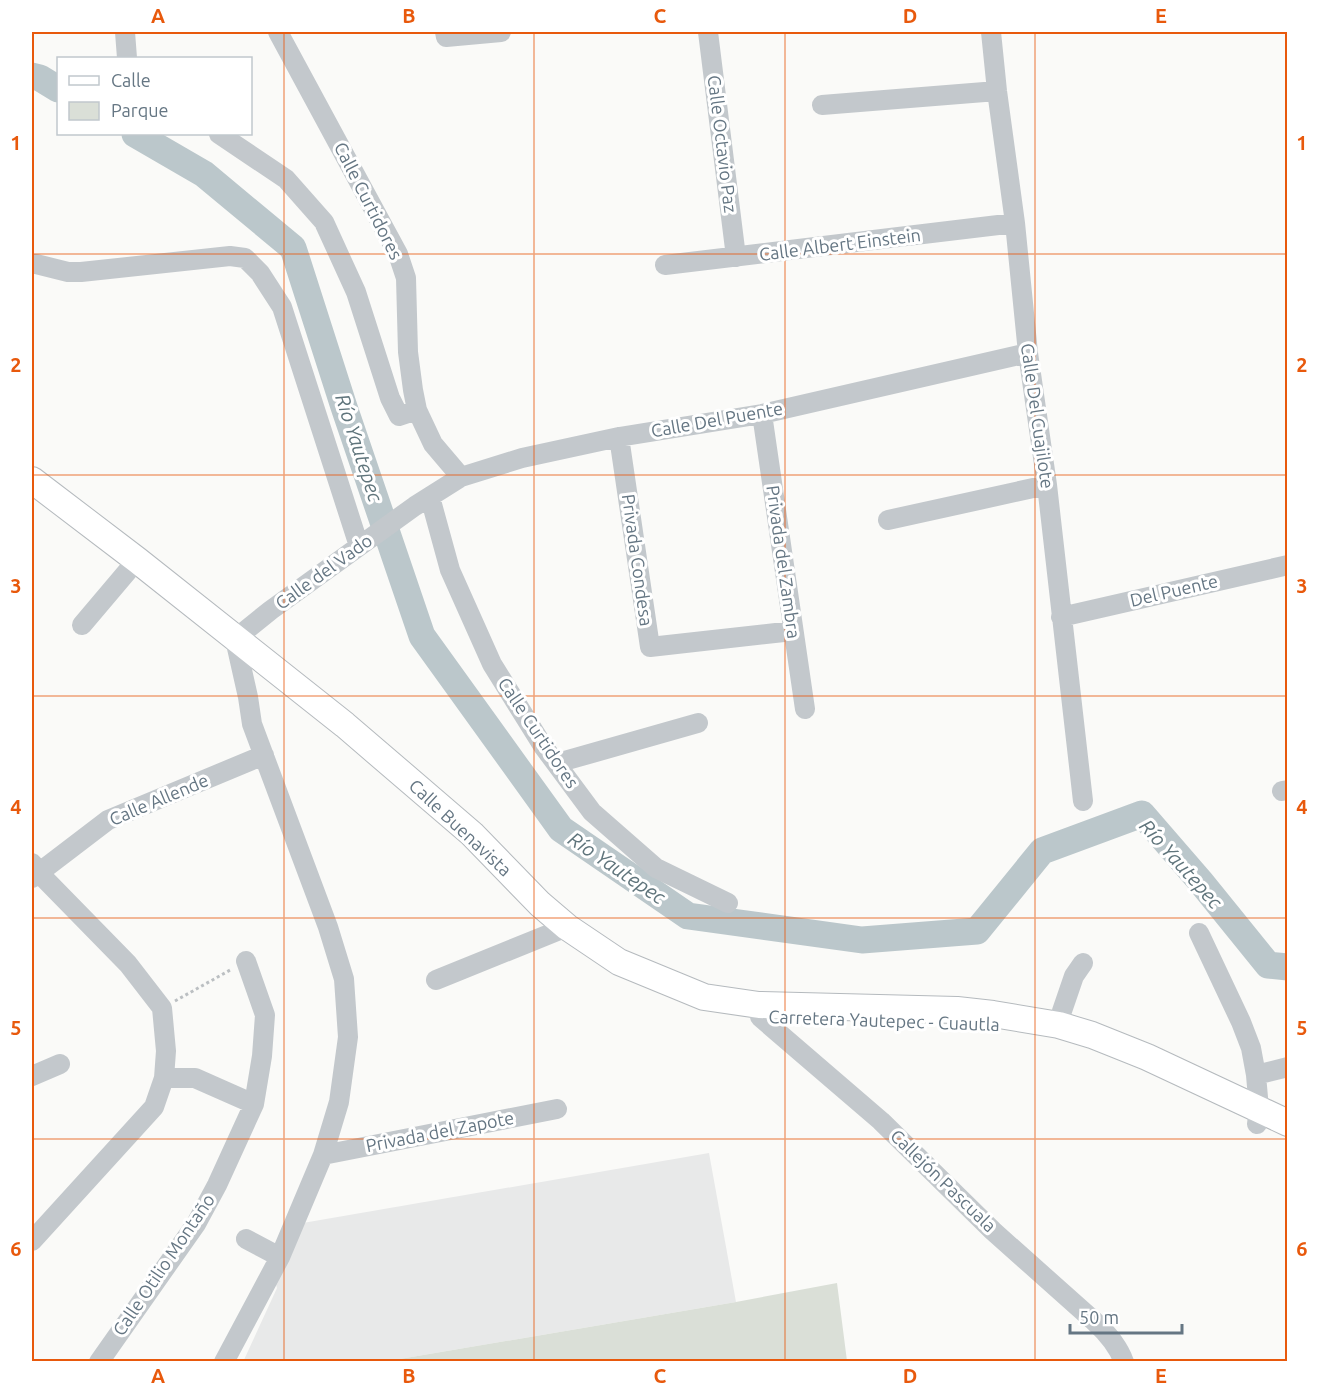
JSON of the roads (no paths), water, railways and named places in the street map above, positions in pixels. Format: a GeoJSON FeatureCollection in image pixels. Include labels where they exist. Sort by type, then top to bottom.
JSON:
{"type":"FeatureCollection","features":[{"type":"Feature","properties":{"kind":"main road","name":"Calle Buenavista"},"geometry":{"type":"LineString","coordinates":[[33,483],[137,560],[302,691],[339,732],[561,930],[615,966]]}},
{"type":"Feature","properties":{"kind":"main road","name":"Carretera Yautepec - Cuautla"},"geometry":{"type":"LineString","coordinates":[[615,966],[704,997],[760,1011],[957,1010],[1054,1035],[1091,1041],[1146,1057],[1258,1117],[1287,1137]]}},
{"type":"Feature","properties":{"kind":"main road","name":"Carretera Yautepec - Cuautla"},"geometry":{"type":"LineString","coordinates":[[992,1018],[1059,1025],[1091,1041]]}},
{"type":"Feature","properties":{"kind":"main road","name":"Carretera Yautepec - Cuautla"},"geometry":{"type":"LineString","coordinates":[[1258,1117],[1287,1123]]}},
{"type":"Feature","properties":{"kind":"street"},"geometry":{"type":"LineString","coordinates":[[125,32],[127,57]]}},
{"type":"Feature","properties":{"kind":"street","name":"Calle Curtidores"},"geometry":{"type":"LineString","coordinates":[[278,32],[398,254],[406,278],[408,352],[412,390],[417,410],[433,444],[461,477]]}},
{"type":"Feature","properties":{"kind":"street"},"geometry":{"type":"LineString","coordinates":[[445,34],[501,32]]}},
{"type":"Feature","properties":{"kind":"street","name":"Calle Octavio Paz"},"geometry":{"type":"LineString","coordinates":[[708,32],[736,257]]}},
{"type":"Feature","properties":{"kind":"street","name":"Calle Del Cuajilote"},"geometry":{"type":"LineString","coordinates":[[991,32],[1015,224],[1028,353],[1047,484],[1083,801]]}},
{"type":"Feature","properties":{"kind":"street"},"geometry":{"type":"LineString","coordinates":[[822,105],[997,92]]}},
{"type":"Feature","properties":{"kind":"street"},"geometry":{"type":"LineString","coordinates":[[220,135],[286,179],[324,222],[356,292],[390,398],[399,416],[417,410]]}},
{"type":"Feature","properties":{"kind":"street","name":"Calle Albert Einstein"},"geometry":{"type":"LineString","coordinates":[[665,265],[1015,224]]}},
{"type":"Feature","properties":{"kind":"street"},"geometry":{"type":"LineString","coordinates":[[32,264],[68,272],[81,272],[230,256],[244,258],[260,273],[282,307],[359,546]]}},
{"type":"Feature","properties":{"kind":"street","name":"Calle Del Puente"},"geometry":{"type":"LineString","coordinates":[[422,501],[461,477],[522,458],[619,437],[762,414],[1028,353]]}},
{"type":"Feature","properties":{"kind":"street","name":"Privada del Zambra"},"geometry":{"type":"LineString","coordinates":[[762,414],[805,709]]}},
{"type":"Feature","properties":{"kind":"street","name":"Privada Condesa"},"geometry":{"type":"LineString","coordinates":[[619,437],[650,647],[794,631]]}},
{"type":"Feature","properties":{"kind":"street"},"geometry":{"type":"LineString","coordinates":[[888,520],[1047,484]]}},
{"type":"Feature","properties":{"kind":"street","name":"Calle Curtidores"},"geometry":{"type":"LineString","coordinates":[[422,501],[492,664],[543,746],[592,812],[656,868],[728,903]]}},
{"type":"Feature","properties":{"kind":"street","name":"Calle del Vado"},"geometry":{"type":"LineString","coordinates":[[235,639],[271,610],[422,501]]}},
{"type":"Feature","properties":{"kind":"street"},"geometry":{"type":"LineString","coordinates":[[82,625],[137,560]]}},
{"type":"Feature","properties":{"kind":"street","name":"Del Puente"},"geometry":{"type":"LineString","coordinates":[[1061,617],[1287,565]]}},
{"type":"Feature","properties":{"kind":"street"},"geometry":{"type":"LineString","coordinates":[[224,1362],[280,1257],[323,1155],[339,1102],[348,1037],[344,979],[328,927],[252,724],[235,639]]}},
{"type":"Feature","properties":{"kind":"street"},"geometry":{"type":"LineString","coordinates":[[557,763],[698,723]]}},
{"type":"Feature","properties":{"kind":"street","name":"Calle Allende"},"geometry":{"type":"LineString","coordinates":[[34,871],[108,820],[264,755]]}},
{"type":"Feature","properties":{"kind":"street"},"geometry":{"type":"LineString","coordinates":[[32,1241],[154,1107],[164,1078],[166,1050],[162,1008],[128,964],[34,871]]}},
{"type":"Feature","properties":{"kind":"street"},"geometry":{"type":"LineString","coordinates":[[436,980],[561,930]]}},
{"type":"Feature","properties":{"kind":"street"},"geometry":{"type":"LineString","coordinates":[[1199,933],[1251,1048],[1256,1075],[1258,1117]]}},
{"type":"Feature","properties":{"kind":"street","name":"Calle Otilio Montaño"},"geometry":{"type":"LineString","coordinates":[[99,1362],[196,1224],[217,1185],[254,1104],[262,1056],[265,1015],[246,961]]}},
{"type":"Feature","properties":{"kind":"street"},"geometry":{"type":"LineString","coordinates":[[1059,1025],[1074,976],[1083,963]]}},
{"type":"Feature","properties":{"kind":"street","name":"Callejón Pascuala"},"geometry":{"type":"LineString","coordinates":[[760,1011],[881,1121],[993,1231],[1094,1321],[1107,1334],[1124,1362]]}},
{"type":"Feature","properties":{"kind":"street"},"geometry":{"type":"LineString","coordinates":[[32,1076],[60,1064]]}},
{"type":"Feature","properties":{"kind":"street"},"geometry":{"type":"LineString","coordinates":[[1256,1075],[1287,1066]]}},
{"type":"Feature","properties":{"kind":"street"},"geometry":{"type":"LineString","coordinates":[[164,1078],[195,1078],[254,1104]]}},
{"type":"Feature","properties":{"kind":"street","name":"Privada del Zapote"},"geometry":{"type":"LineString","coordinates":[[323,1155],[557,1108]]}},
{"type":"Feature","properties":{"kind":"street"},"geometry":{"type":"LineString","coordinates":[[246,1239],[280,1257]]}},
{"type":"Feature","properties":{"kind":"waterway","name":"Río Yautepec"},"geometry":{"type":"LineString","coordinates":[[32,76],[57,88]]}},
{"type":"Feature","properties":{"kind":"waterway","name":"Río Yautepec"},"geometry":{"type":"LineString","coordinates":[[137,135],[204,174],[293,248],[422,636],[561,829],[688,916],[862,940],[977,931],[1042,851],[1142,814],[1268,965],[1288,967]]}}]}
